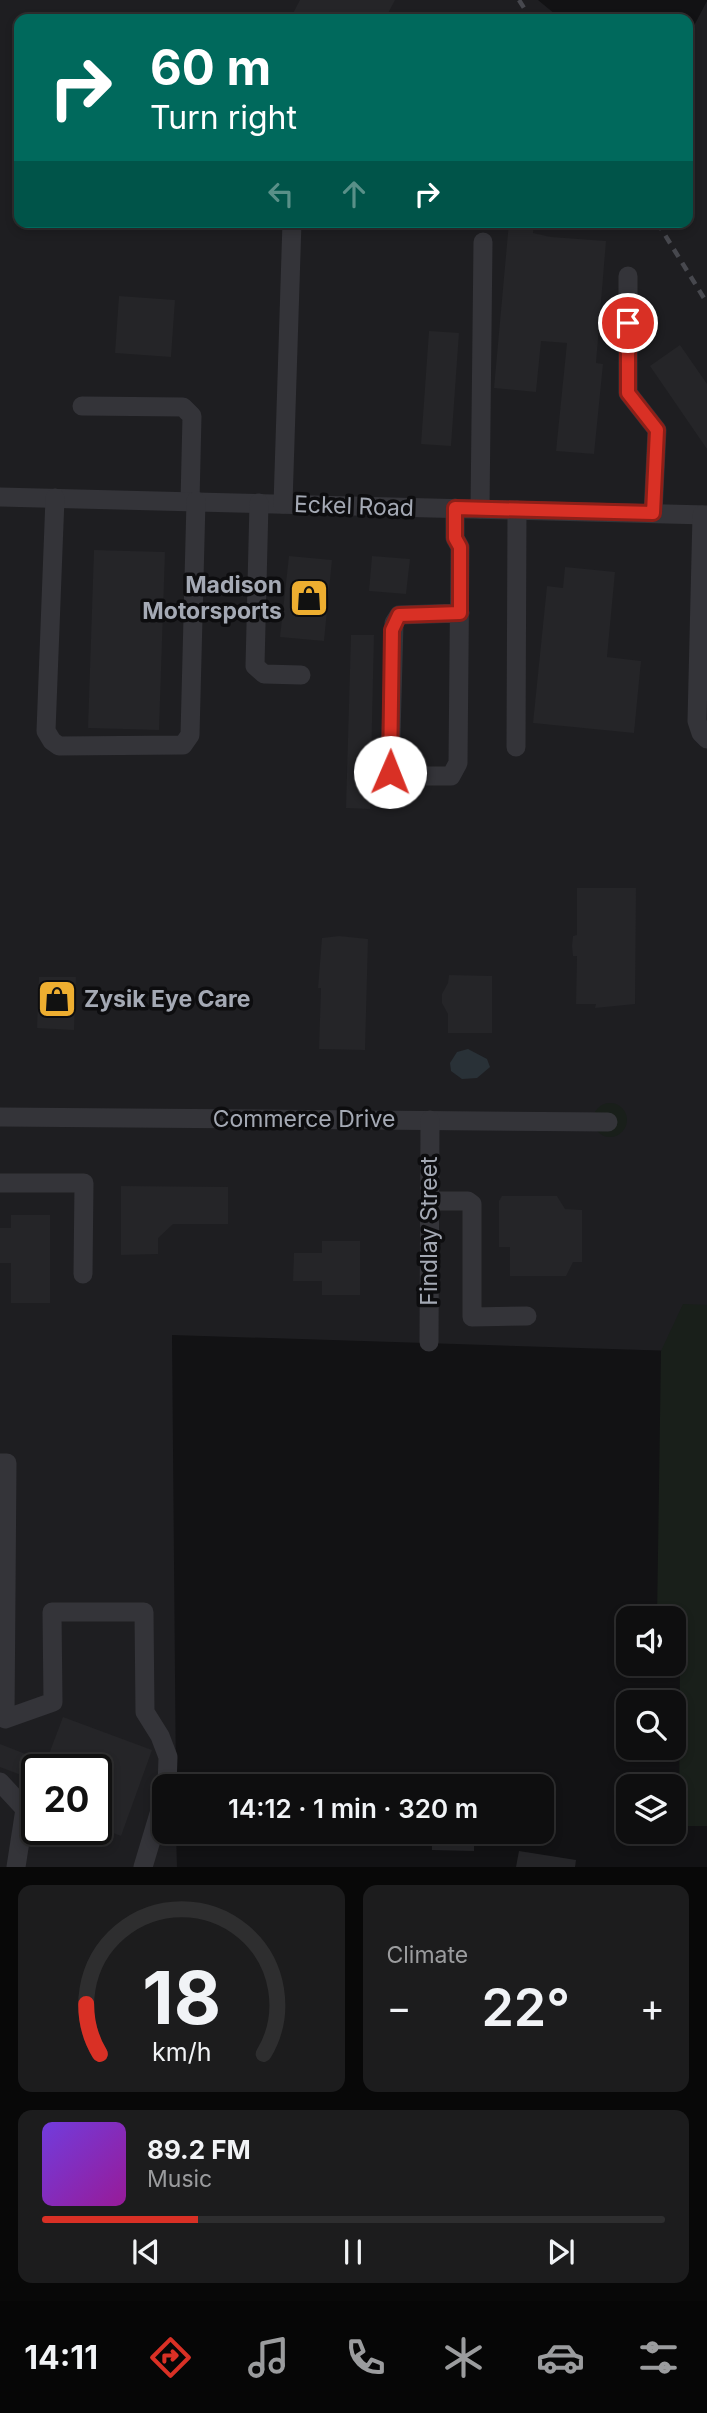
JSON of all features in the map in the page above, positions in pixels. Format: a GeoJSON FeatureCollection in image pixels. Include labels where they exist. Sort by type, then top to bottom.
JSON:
{"type":"FeatureCollection","features":[{"type":"Feature","properties":{"kind":"street"},"geometry":{"type":"LineString","coordinates":[[283,504],[292,228]]}},
{"type":"Feature","properties":{"kind":"street"},"geometry":{"type":"LineString","coordinates":[[480,509],[483,242]]}},
{"type":"Feature","properties":{"kind":"street"},"geometry":{"type":"LineString","coordinates":[[628,276],[628,393],[657,430],[653,513]]}},
{"type":"Feature","properties":{"kind":"street"},"geometry":{"type":"LineString","coordinates":[[55,498],[46,731],[52,741],[60,746],[183,746],[190,735],[192,416],[183,407],[82,406]]}},
{"type":"Feature","properties":{"kind":"street","name":"Eckel Road"},"geometry":{"type":"LineString","coordinates":[[0,497],[705,515]]}},
{"type":"Feature","properties":{"kind":"street"},"geometry":{"type":"LineString","coordinates":[[259,503],[255,666],[264,674],[301,675]]}},
{"type":"Feature","properties":{"kind":"street"},"geometry":{"type":"LineString","coordinates":[[455,508],[455,538],[460,547],[460,613],[458,763],[451,776],[395,776],[390,772],[394,623],[399,615],[460,613]]}},
{"type":"Feature","properties":{"kind":"street"},"geometry":{"type":"LineString","coordinates":[[516,747],[517,510]]}},
{"type":"Feature","properties":{"kind":"street"},"geometry":{"type":"LineString","coordinates":[[705,515],[696,721],[707,739]]}},
{"type":"Feature","properties":{"kind":"street","name":"Commerce Drive"},"geometry":{"type":"LineString","coordinates":[[0,1117],[608,1122]]}},
{"type":"Feature","properties":{"kind":"street","name":"Findlay Street"},"geometry":{"type":"LineString","coordinates":[[429,1342],[430,1120]]}},
{"type":"Feature","properties":{"kind":"street"},"geometry":{"type":"LineString","coordinates":[[0,1183],[83,1183],[83,1274]]}},
{"type":"Feature","properties":{"kind":"street"},"geometry":{"type":"LineString","coordinates":[[430,1201],[468,1201],[472,1204],[472,1317],[527,1316]]}},
{"type":"Feature","properties":{"kind":"street"},"geometry":{"type":"LineString","coordinates":[[0,1463],[8,1463],[5,1719],[53,1702],[52,1612],[144,1612],[145,1712],[160,1736],[167,1757],[167,1774]]}},
{"type":"Feature","properties":{"kind":"street"},"geometry":{"type":"LineString","coordinates":[[0,1782],[7,1803],[25,1810],[16,1867]]}},
{"type":"Feature","properties":{"kind":"street"},"geometry":{"type":"LineString","coordinates":[[142,1867],[152,1835]]}},
{"type":"Feature","properties":{"kind":"shaded area"},"geometry":{"type":"Polygon","coordinates":[[[0,0],[538,0],[555,14],[14,14],[14,228],[693,228],[693,28],[707,1],[707,1352],[172,1335],[176,1774],[152,1774],[152,1844],[176,1844],[177,1867],[0,1867],[0,0]]]}},
{"type":"Feature","properties":{"kind":"shaded area"},"geometry":{"type":"Polygon","coordinates":[[[468,1049],[487,1059],[490,1067],[477,1078],[462,1079],[451,1071],[450,1063],[457,1052],[468,1049]]]}},
{"type":"Feature","properties":{"kind":"shaded area"},"geometry":{"type":"Polygon","coordinates":[[[610,1103],[622,1108],[627,1120],[622,1132],[610,1137],[598,1132],[593,1120],[598,1108],[610,1103]]]}},
{"type":"Feature","properties":{"kind":"shaded area"},"geometry":{"type":"Polygon","coordinates":[[[683,1304],[707,1305],[707,1826],[686,1826],[686,1774],[679,1774],[679,1760],[686,1760],[686,1690],[680,1690],[680,1676],[686,1676],[686,1606],[657,1606],[661,1351],[683,1304]]]}},
{"type":"Feature","properties":{"kind":"building"},"geometry":{"type":"Polygon","coordinates":[[[300,0],[395,0],[388,14],[293,14],[300,0]]]}},
{"type":"Feature","properties":{"kind":"building"},"geometry":{"type":"Polygon","coordinates":[[[508,228],[533,228],[533,233],[551,237],[606,241],[596,363],[603,364],[594,454],[556,451],[567,343],[541,341],[536,392],[494,388],[508,228]]]}},
{"type":"Feature","properties":{"kind":"building"},"geometry":{"type":"Polygon","coordinates":[[[119,296],[175,300],[171,357],[115,353],[119,296]]]}},
{"type":"Feature","properties":{"kind":"building"},"geometry":{"type":"Polygon","coordinates":[[[429,331],[459,333],[451,446],[421,444],[429,331]]]}},
{"type":"Feature","properties":{"kind":"building"},"geometry":{"type":"Polygon","coordinates":[[[680,345],[707,384],[707,449],[650,366],[680,345]]]}},
{"type":"Feature","properties":{"kind":"building"},"geometry":{"type":"Polygon","coordinates":[[[94,550],[165,552],[159,730],[88,728],[94,550]]]}},
{"type":"Feature","properties":{"kind":"building"},"geometry":{"type":"Polygon","coordinates":[[[289,556],[332,560],[324,641],[280,637],[289,556]]]}},
{"type":"Feature","properties":{"kind":"building"},"geometry":{"type":"Polygon","coordinates":[[[372,556],[410,559],[406,594],[369,591],[372,556]]]}},
{"type":"Feature","properties":{"kind":"building"},"geometry":{"type":"Polygon","coordinates":[[[565,567],[615,572],[607,657],[641,661],[634,733],[533,723],[547,586],[563,588],[565,567]]]}},
{"type":"Feature","properties":{"kind":"building"},"geometry":{"type":"Polygon","coordinates":[[[351,635],[374,635],[370,809],[346,808],[351,635]]]}},
{"type":"Feature","properties":{"kind":"building"},"geometry":{"type":"Polygon","coordinates":[[[577,888],[636,888],[635,1004],[595,1008],[596,1004],[576,1004],[577,956],[573,956],[572,946],[573,936],[577,935],[577,888]]]}},
{"type":"Feature","properties":{"kind":"building"},"geometry":{"type":"Polygon","coordinates":[[[339,936],[368,939],[365,1050],[319,1049],[321,988],[318,988],[322,938],[339,936]]]}},
{"type":"Feature","properties":{"kind":"building"},"geometry":{"type":"Polygon","coordinates":[[[449,975],[492,976],[492,1033],[448,1033],[448,1014],[442,1003],[442,994],[449,975]]]}},
{"type":"Feature","properties":{"kind":"building","name":"Zysik Eye Care"},"geometry":{"type":"Polygon","coordinates":[[[39,977],[76,977],[74,1030],[37,1028],[39,977]]]}},
{"type":"Feature","properties":{"kind":"building"},"geometry":{"type":"Polygon","coordinates":[[[121,1186],[228,1187],[228,1224],[173,1224],[158,1238],[158,1254],[121,1255],[121,1186]]]}},
{"type":"Feature","properties":{"kind":"building"},"geometry":{"type":"Polygon","coordinates":[[[502,1196],[557,1196],[565,1209],[582,1210],[582,1262],[573,1262],[566,1276],[510,1276],[510,1247],[499,1247],[499,1201],[502,1196]]]}},
{"type":"Feature","properties":{"kind":"building"},"geometry":{"type":"Polygon","coordinates":[[[11,1215],[50,1215],[50,1303],[11,1303],[11,1263],[0,1263],[0,1228],[11,1228],[11,1215]]]}},
{"type":"Feature","properties":{"kind":"building"},"geometry":{"type":"Polygon","coordinates":[[[322,1241],[360,1241],[360,1295],[322,1295],[322,1281],[293,1281],[294,1253],[322,1253],[322,1241]]]}},
{"type":"Feature","properties":{"kind":"building"},"geometry":{"type":"Polygon","coordinates":[[[63,1717],[152,1750],[121,1836],[112,1832],[112,1754],[49,1754],[63,1717]]]}},
{"type":"Feature","properties":{"kind":"building"},"geometry":{"type":"Polygon","coordinates":[[[0,1744],[26,1754],[21,1754],[21,1775],[0,1767],[0,1744]]]}},
{"type":"Feature","properties":{"kind":"building"},"geometry":{"type":"Polygon","coordinates":[[[432,1844],[474,1844],[474,1851],[432,1850],[432,1844]]]}},
{"type":"Feature","properties":{"kind":"building"},"geometry":{"type":"Polygon","coordinates":[[[519,1851],[576,1860],[575,1867],[516,1867],[519,1851]]]}},
{"type":"Feature","properties":{"kind":"railway"},"geometry":{"type":"LineString","coordinates":[[519,0],[528,14]]}},
{"type":"Feature","properties":{"kind":"railway"},"geometry":{"type":"LineString","coordinates":[[661,228],[707,303]]}},
{"type":"Feature","properties":{"kind":"place","name":"Madison Motorsports"},"geometry":{"type":"Point","coordinates":[309,598]}},
{"type":"Feature","properties":{"kind":"place","name":"Zysik Eye Care"},"geometry":{"type":"Point","coordinates":[57,999]}},
{"type":"Feature","properties":{"kind":"route"},"geometry":{"type":"LineString","coordinates":[[390,772],[392,630],[399,615],[460,613],[460,547],[455,538],[455,508],[653,513],[657,430],[628,393],[628,323]]}}]}
